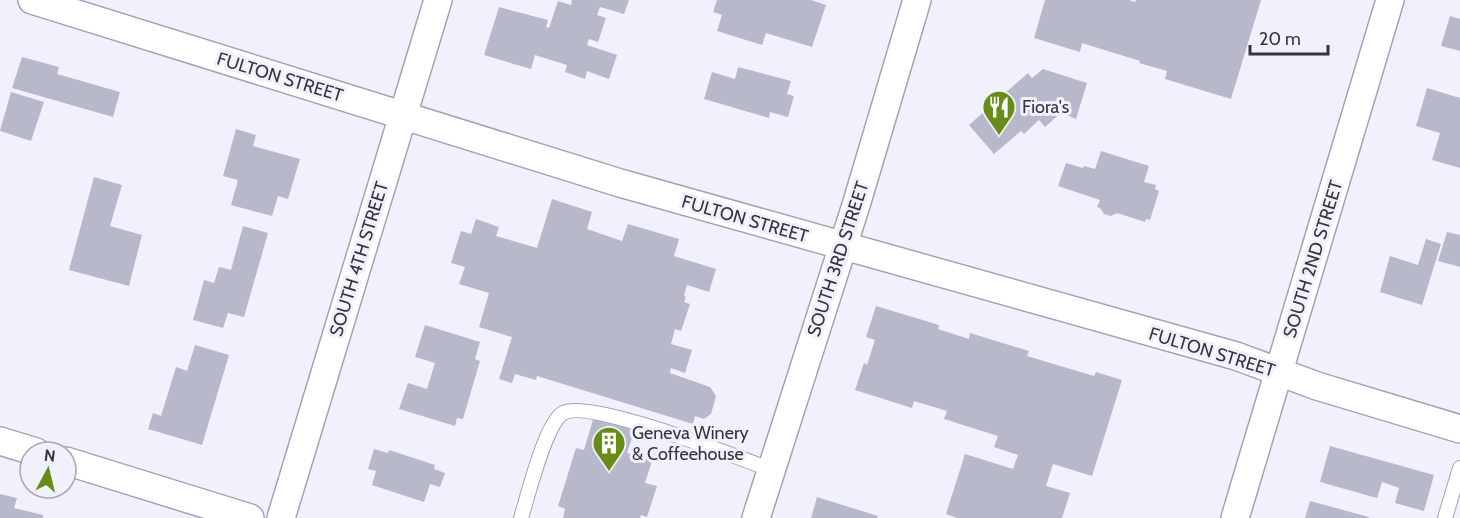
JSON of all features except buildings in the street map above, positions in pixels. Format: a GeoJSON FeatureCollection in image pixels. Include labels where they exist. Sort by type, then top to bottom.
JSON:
{"type":"FeatureCollection","features":[{"type":"Feature","properties":{"kind":"street","name":"FULTON STREET"},"geometry":{"type":"LineString","coordinates":[[32,0],[620,183],[1236,356],[1317,386],[1460,429]]}},
{"type":"Feature","properties":{"kind":"street","name":"SOUTH 4TH STREET"},"geometry":{"type":"LineString","coordinates":[[281,518],[438,0]]}},
{"type":"Feature","properties":{"kind":"street","name":"SOUTH 3RD STREET"},"geometry":{"type":"LineString","coordinates":[[756,518],[843,246],[917,0]]}},
{"type":"Feature","properties":{"kind":"street","name":"SOUTH 2ND STREET"},"geometry":{"type":"LineString","coordinates":[[1235,518],[1390,0]]}},
{"type":"Feature","properties":{"kind":"street"},"geometry":{"type":"LineString","coordinates":[[0,441],[18,446]]}},
{"type":"Feature","properties":{"kind":"street"},"geometry":{"type":"LineString","coordinates":[[78,465],[250,518]]}},
{"type":"Feature","properties":{"kind":"lane"},"geometry":{"type":"LineString","coordinates":[[521,518],[550,428],[563,413],[584,410],[602,413],[772,470]]}},
{"type":"Feature","properties":{"kind":"lane"},"geometry":{"type":"LineString","coordinates":[[1445,518],[1460,468]]}},
{"type":"Feature","properties":{"kind":"place","name":"Fiora's"},"geometry":{"type":"Point","coordinates":[999,136]}},
{"type":"Feature","properties":{"kind":"place","name":"Geneva Winery & Coffeehouse"},"geometry":{"type":"Point","coordinates":[609,472]}}]}
